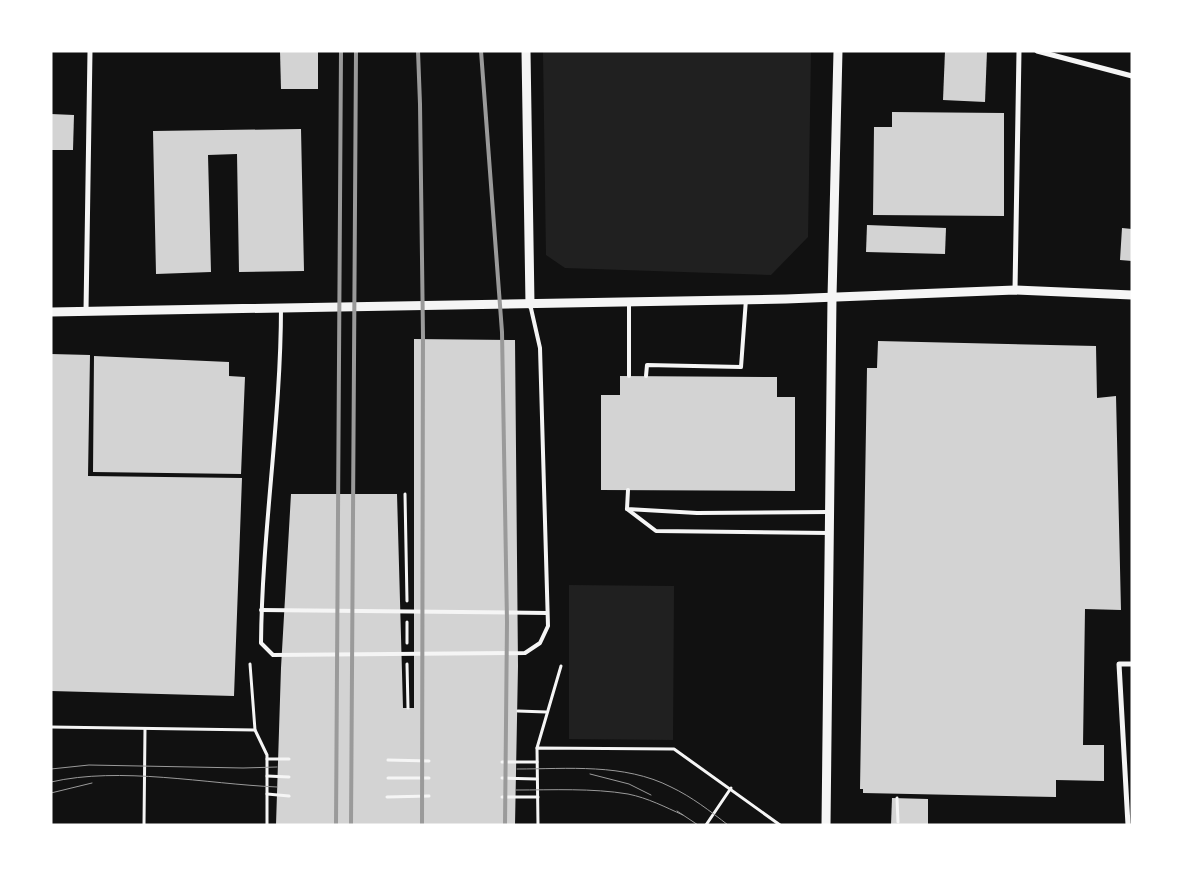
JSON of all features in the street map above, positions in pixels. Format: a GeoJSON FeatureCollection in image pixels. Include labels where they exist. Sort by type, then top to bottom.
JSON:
{"type":"FeatureCollection","features":[{"type":"Feature","properties":{"kind":"street"},"geometry":{"type":"LineString","coordinates":[[86,311],[90,51]]}},
{"type":"Feature","properties":{"kind":"street"},"geometry":{"type":"LineString","coordinates":[[526,51],[530,304]]}},
{"type":"Feature","properties":{"kind":"street"},"geometry":{"type":"LineString","coordinates":[[826,825],[832,297],[838,51]]}},
{"type":"Feature","properties":{"kind":"street"},"geometry":{"type":"LineString","coordinates":[[1015,290],[1019,51]]}},
{"type":"Feature","properties":{"kind":"street"},"geometry":{"type":"LineString","coordinates":[[1037,51],[1132,76]]}},
{"type":"Feature","properties":{"kind":"street"},"geometry":{"type":"LineString","coordinates":[[51,312],[530,304],[832,297],[1015,290],[1132,295]]}},
{"type":"Feature","properties":{"kind":"street"},"geometry":{"type":"LineString","coordinates":[[1128,825],[1119,664],[1132,664]]}},
{"type":"Feature","properties":{"kind":"lane"},"geometry":{"type":"LineString","coordinates":[[646,376],[646,365],[741,367],[746,299]]}},
{"type":"Feature","properties":{"kind":"lane"},"geometry":{"type":"LineString","coordinates":[[629,301],[629,376]]}},
{"type":"Feature","properties":{"kind":"lane"},"geometry":{"type":"LineString","coordinates":[[281,307],[281,353],[261,610],[261,643],[273,655],[525,653],[540,643],[548,626],[540,348],[530,304]]}},
{"type":"Feature","properties":{"kind":"lane"},"geometry":{"type":"LineString","coordinates":[[626,509],[628,490]]}},
{"type":"Feature","properties":{"kind":"lane"},"geometry":{"type":"LineString","coordinates":[[626,509],[697,513],[830,512]]}},
{"type":"Feature","properties":{"kind":"lane"},"geometry":{"type":"LineString","coordinates":[[626,509],[656,531],[830,532]]}},
{"type":"Feature","properties":{"kind":"lane"},"geometry":{"type":"LineString","coordinates":[[261,610],[547,613]]}},
{"type":"Feature","properties":{"kind":"path"},"geometry":{"type":"LineString","coordinates":[[250,664],[255,730],[267,754],[267,825]]}},
{"type":"Feature","properties":{"kind":"path"},"geometry":{"type":"LineString","coordinates":[[538,825],[537,748],[561,666]]}},
{"type":"Feature","properties":{"kind":"path"},"geometry":{"type":"LineString","coordinates":[[518,711],[546,712]]}},
{"type":"Feature","properties":{"kind":"path"},"geometry":{"type":"LineString","coordinates":[[51,727],[255,730]]}},
{"type":"Feature","properties":{"kind":"path"},"geometry":{"type":"LineString","coordinates":[[144,825],[145,728]]}},
{"type":"Feature","properties":{"kind":"path"},"geometry":{"type":"LineString","coordinates":[[537,748],[674,749],[731,788],[780,825]]}},
{"type":"Feature","properties":{"kind":"path"},"geometry":{"type":"LineString","coordinates":[[267,759],[289,759]]}},
{"type":"Feature","properties":{"kind":"path"},"geometry":{"type":"LineString","coordinates":[[388,760],[429,761]]}},
{"type":"Feature","properties":{"kind":"path"},"geometry":{"type":"LineString","coordinates":[[502,762],[537,762]]}},
{"type":"Feature","properties":{"kind":"path"},"geometry":{"type":"LineString","coordinates":[[266,776],[289,777]]}},
{"type":"Feature","properties":{"kind":"path"},"geometry":{"type":"LineString","coordinates":[[388,778],[429,778]]}},
{"type":"Feature","properties":{"kind":"path"},"geometry":{"type":"LineString","coordinates":[[502,778],[537,779]]}},
{"type":"Feature","properties":{"kind":"path"},"geometry":{"type":"LineString","coordinates":[[706,825],[731,788]]}},
{"type":"Feature","properties":{"kind":"path"},"geometry":{"type":"LineString","coordinates":[[267,794],[289,796]]}},
{"type":"Feature","properties":{"kind":"path"},"geometry":{"type":"LineString","coordinates":[[387,797],[429,796]]}},
{"type":"Feature","properties":{"kind":"path"},"geometry":{"type":"LineString","coordinates":[[502,797],[538,797]]}},
{"type":"Feature","properties":{"kind":"path"},"geometry":{"type":"LineString","coordinates":[[897,798],[898,822]]}},
{"type":"Feature","properties":{"kind":"shaded area"},"geometry":{"type":"Polygon","coordinates":[[[543,51],[811,51],[808,237],[771,275],[565,268],[546,255],[543,51]]]}},
{"type":"Feature","properties":{"kind":"shaded area"},"geometry":{"type":"Polygon","coordinates":[[[569,585],[674,586],[673,740],[569,739],[569,585]]]}},
{"type":"Feature","properties":{"kind":"building"},"geometry":{"type":"Polygon","coordinates":[[[280,51],[318,51],[318,89],[281,89],[280,51]]]}},
{"type":"Feature","properties":{"kind":"building"},"geometry":{"type":"Polygon","coordinates":[[[945,51],[987,51],[985,102],[943,100],[945,51]]]}},
{"type":"Feature","properties":{"kind":"building"},"geometry":{"type":"Polygon","coordinates":[[[892,112],[1004,113],[1004,216],[873,215],[874,127],[892,127],[892,112]]]}},
{"type":"Feature","properties":{"kind":"building"},"geometry":{"type":"Polygon","coordinates":[[[51,114],[74,115],[73,150],[51,150],[51,114]]]}},
{"type":"Feature","properties":{"kind":"building"},"geometry":{"type":"Polygon","coordinates":[[[301,129],[304,271],[239,272],[237,154],[208,155],[211,272],[156,274],[153,131],[301,129]]]}},
{"type":"Feature","properties":{"kind":"building"},"geometry":{"type":"Polygon","coordinates":[[[867,225],[946,228],[945,254],[866,252],[867,225]]]}},
{"type":"Feature","properties":{"kind":"building"},"geometry":{"type":"Polygon","coordinates":[[[1122,228],[1132,229],[1132,261],[1120,260],[1122,228]]]}},
{"type":"Feature","properties":{"kind":"building"},"geometry":{"type":"Polygon","coordinates":[[[414,339],[515,340],[518,666],[515,825],[276,825],[281,668],[291,494],[397,494],[403,708],[414,708],[414,339]]]}},
{"type":"Feature","properties":{"kind":"building"},"geometry":{"type":"Polygon","coordinates":[[[878,341],[1096,346],[1097,398],[1116,396],[1121,610],[1085,609],[1083,745],[1104,745],[1104,781],[1056,780],[1056,797],[863,793],[863,789],[860,789],[867,368],[877,368],[878,341]]]}},
{"type":"Feature","properties":{"kind":"building"},"geometry":{"type":"Polygon","coordinates":[[[51,354],[90,355],[88,476],[242,478],[234,696],[51,691],[51,354]]]}},
{"type":"Feature","properties":{"kind":"building"},"geometry":{"type":"Polygon","coordinates":[[[94,356],[229,362],[229,376],[245,377],[241,474],[93,472],[94,356]]]}},
{"type":"Feature","properties":{"kind":"building"},"geometry":{"type":"Polygon","coordinates":[[[620,376],[777,377],[777,397],[795,397],[795,491],[601,490],[601,395],[620,395],[620,376]]]}},
{"type":"Feature","properties":{"kind":"building"},"geometry":{"type":"Polygon","coordinates":[[[892,798],[928,799],[928,825],[891,825],[892,798]]]}},
{"type":"Feature","properties":{"kind":"tram line"},"geometry":{"type":"LineString","coordinates":[[51,769],[89,765],[277,767]]}},
{"type":"Feature","properties":{"kind":"tram line"},"geometry":{"type":"LineString","coordinates":[[517,769],[596,769],[634,774],[653,779],[701,804],[728,825]]}},
{"type":"Feature","properties":{"kind":"tram line"},"geometry":{"type":"LineString","coordinates":[[590,774],[629,784],[651,795]]}},
{"type":"Feature","properties":{"kind":"tram line"},"geometry":{"type":"LineString","coordinates":[[51,782],[78,777],[134,776],[277,787]]}},
{"type":"Feature","properties":{"kind":"tram line"},"geometry":{"type":"LineString","coordinates":[[51,793],[92,783]]}},
{"type":"Feature","properties":{"kind":"tram line"},"geometry":{"type":"LineString","coordinates":[[516,790],[586,790],[628,794],[649,800],[683,815]]}},
{"type":"Feature","properties":{"kind":"tram line"},"geometry":{"type":"LineString","coordinates":[[677,811],[698,825]]}},
{"type":"Feature","properties":{"kind":"railway"},"geometry":{"type":"LineString","coordinates":[[336,825],[341,51]]}},
{"type":"Feature","properties":{"kind":"railway"},"geometry":{"type":"LineString","coordinates":[[351,825],[356,51]]}},
{"type":"Feature","properties":{"kind":"railway"},"geometry":{"type":"LineString","coordinates":[[418,51],[423,336],[422,825]]}},
{"type":"Feature","properties":{"kind":"railway"},"geometry":{"type":"LineString","coordinates":[[481,51],[502,332],[507,622],[505,825]]}}]}
